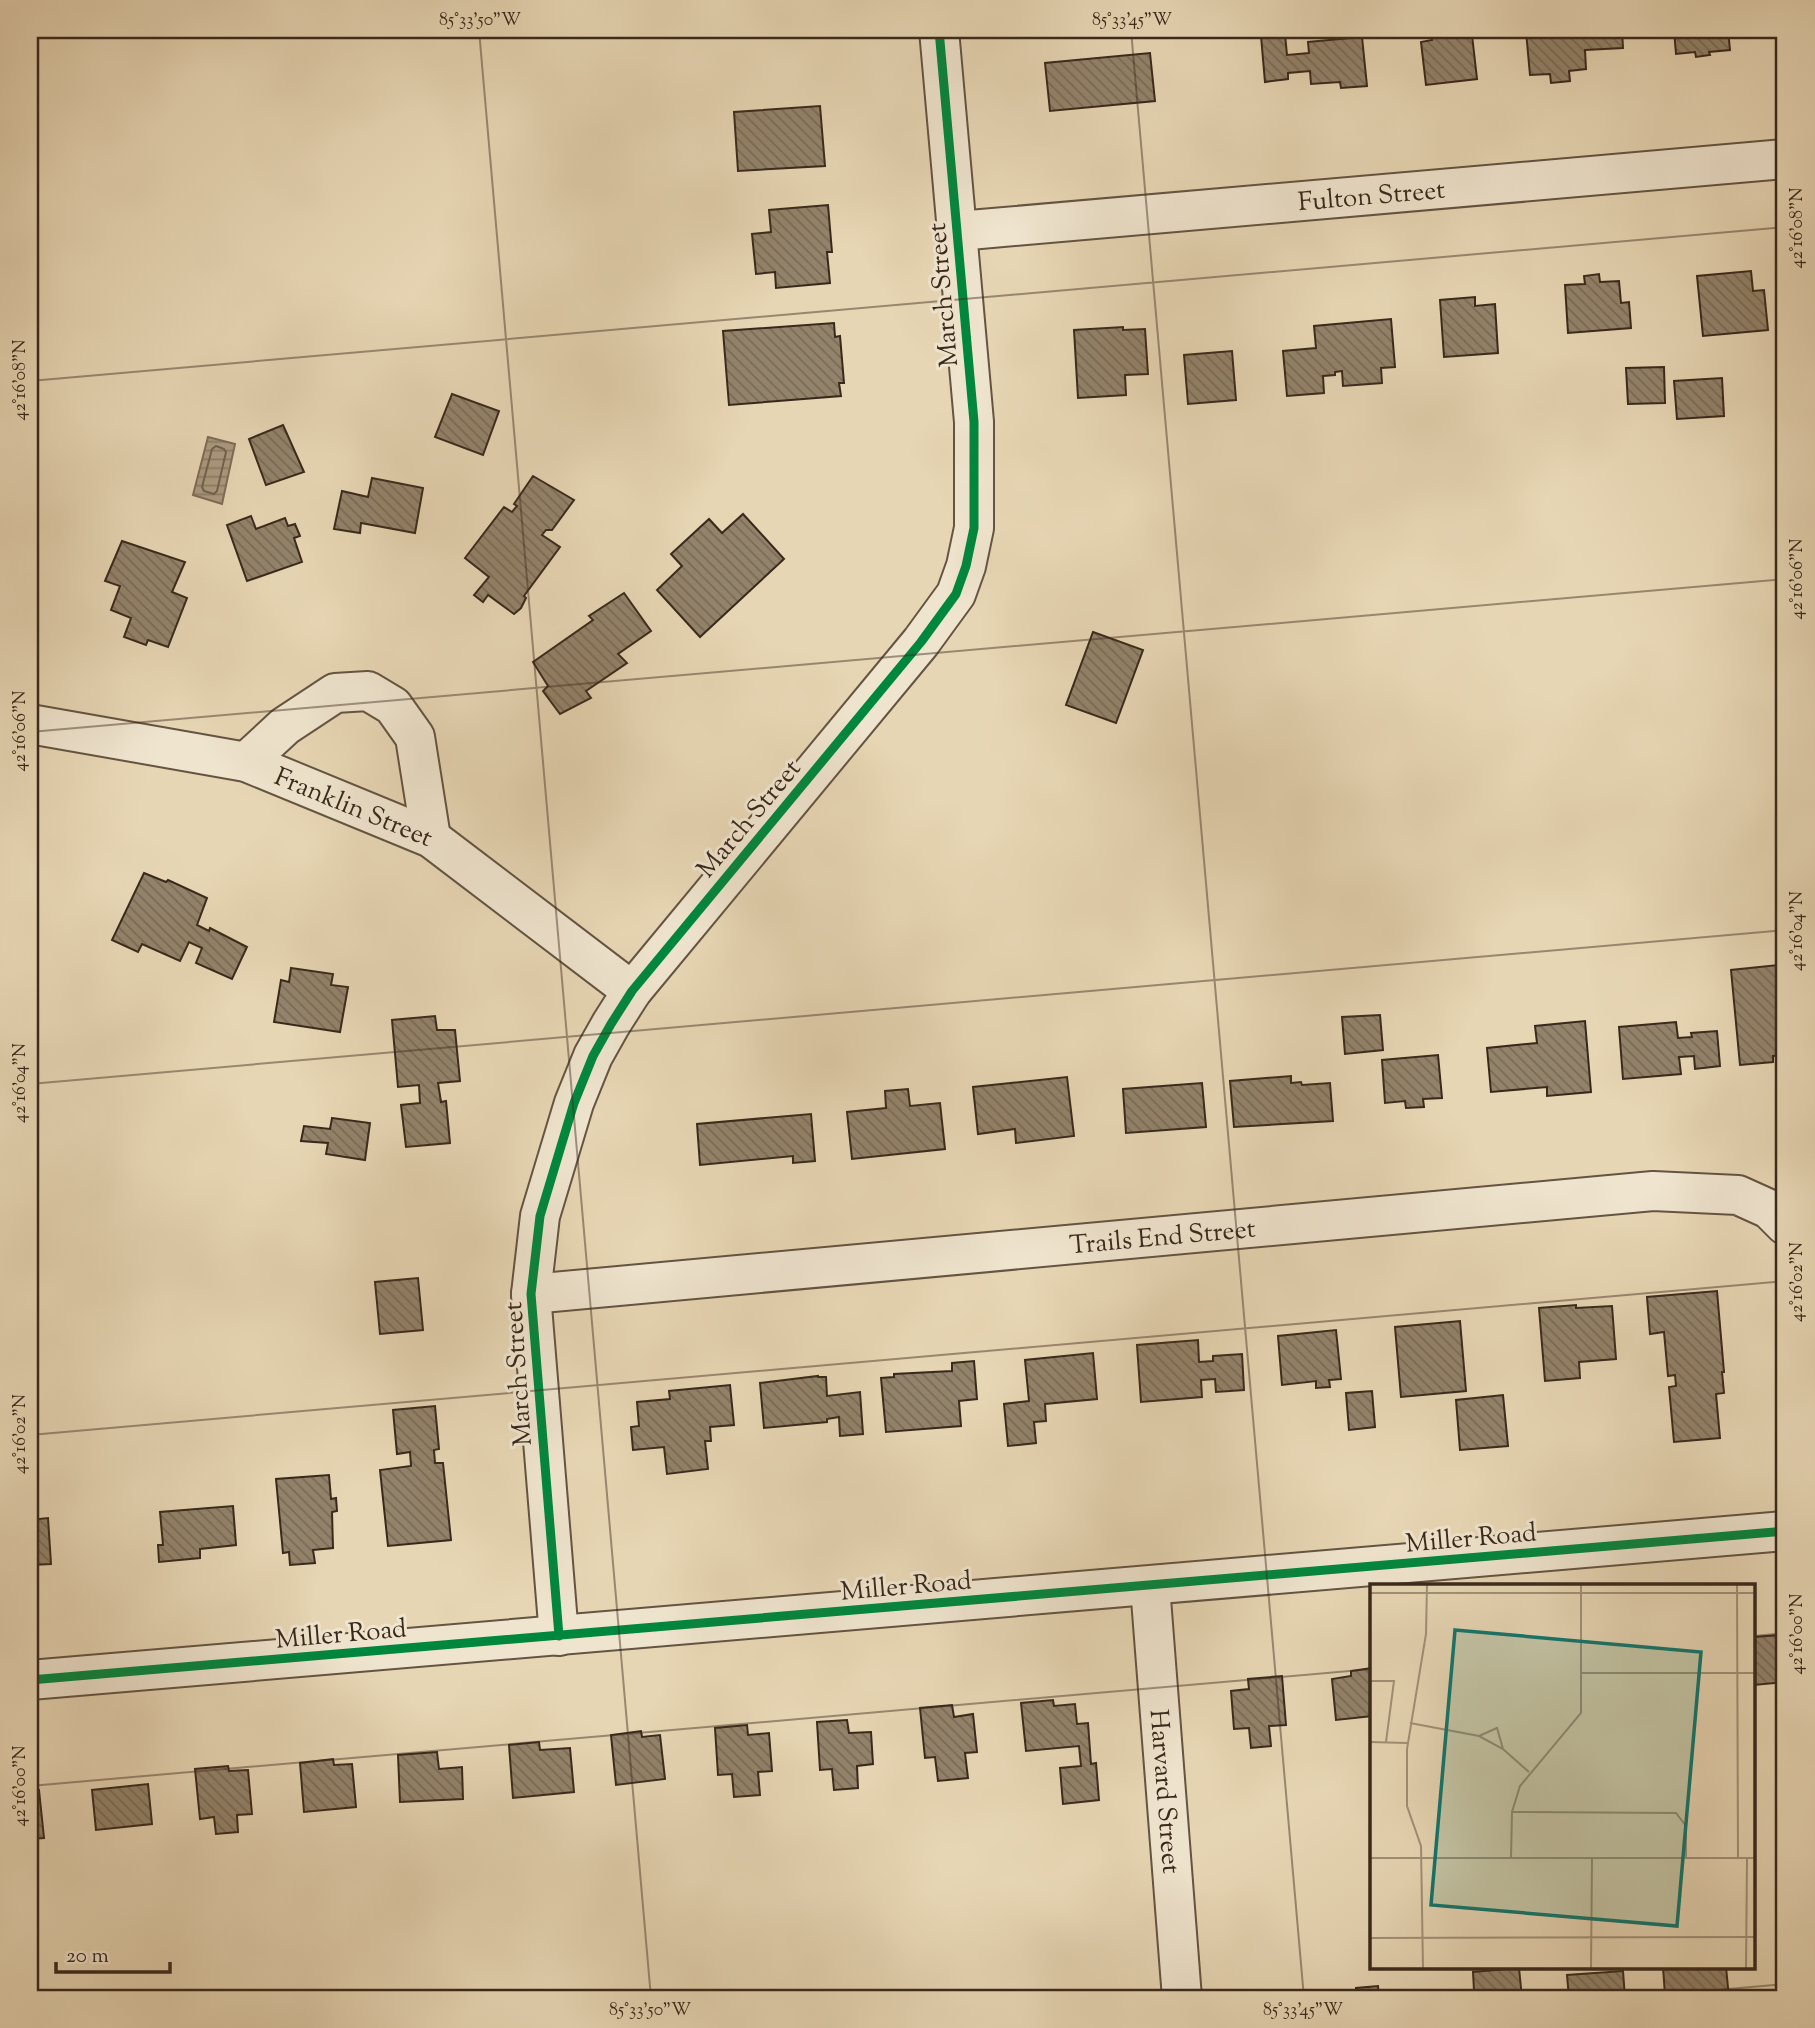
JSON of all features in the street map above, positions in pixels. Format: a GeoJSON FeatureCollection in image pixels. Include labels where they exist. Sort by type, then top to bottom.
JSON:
{"type":"FeatureCollection","features":[{"type":"Feature","properties":{"kind":"street","name":"March Street"},"geometry":{"type":"LineString","coordinates":[[559,1636],[531,1294],[540,1216],[575,1103],[593,1056],[632,991],[921,642],[956,594],[966,566],[974,528],[974,422],[939,30]]}},
{"type":"Feature","properties":{"kind":"street","name":"Fulton Street"},"geometry":{"type":"LineString","coordinates":[[958,231],[1785,159]]}},
{"type":"Feature","properties":{"kind":"street"},"geometry":{"type":"LineString","coordinates":[[246,762],[285,726],[335,693],[368,691],[393,706],[415,737],[431,838]]}},
{"type":"Feature","properties":{"kind":"street","name":"Franklin Street"},"geometry":{"type":"LineString","coordinates":[[30,724],[246,762],[431,838],[632,991]]}},
{"type":"Feature","properties":{"kind":"street","name":"Trails End Street"},"geometry":{"type":"LineString","coordinates":[[531,1294],[1653,1191],[1738,1195],[1769,1209],[1785,1225]]}},
{"type":"Feature","properties":{"kind":"street","name":"Miller Road"},"geometry":{"type":"LineString","coordinates":[[30,1680],[1785,1531]]}},
{"type":"Feature","properties":{"kind":"street","name":"Harvard Street"},"geometry":{"type":"LineString","coordinates":[[1150,1586],[1182,1998]]}},
{"type":"Feature","properties":{"kind":"water"},"geometry":{"type":"Polygon","coordinates":[[[208,437],[235,444],[222,504],[193,495],[208,437]]]}},
{"type":"Feature","properties":{"kind":"building"},"geometry":{"type":"Polygon","coordinates":[[[1431,30],[1460,30],[1460,36],[1472,35],[1477,79],[1426,85],[1421,42],[1432,40],[1431,30]]]}},
{"type":"Feature","properties":{"kind":"building"},"geometry":{"type":"Polygon","coordinates":[[[1622,30],[1623,48],[1585,50],[1586,69],[1569,71],[1570,81],[1551,83],[1550,74],[1530,75],[1526,31],[1622,30]]]}},
{"type":"Feature","properties":{"kind":"building"},"geometry":{"type":"Polygon","coordinates":[[[1674,30],[1728,30],[1730,50],[1709,52],[1710,55],[1696,57],[1695,52],[1676,54],[1674,30]]]}},
{"type":"Feature","properties":{"kind":"building"},"geometry":{"type":"Polygon","coordinates":[[[1285,34],[1287,55],[1309,53],[1308,42],[1362,37],[1367,86],[1341,88],[1340,82],[1311,84],[1310,71],[1288,73],[1288,79],[1265,82],[1261,36],[1285,34]]]}},
{"type":"Feature","properties":{"kind":"building"},"geometry":{"type":"Polygon","coordinates":[[[1150,53],[1155,101],[1050,111],[1045,63],[1150,53]]]}},
{"type":"Feature","properties":{"kind":"building"},"geometry":{"type":"Polygon","coordinates":[[[820,106],[825,166],[738,171],[734,112],[820,106]]]}},
{"type":"Feature","properties":{"kind":"building"},"geometry":{"type":"Polygon","coordinates":[[[828,205],[832,252],[827,252],[830,283],[776,288],[775,272],[756,274],[752,234],[771,232],[769,210],[828,205]]]}},
{"type":"Feature","properties":{"kind":"building"},"geometry":{"type":"Polygon","coordinates":[[[1751,271],[1753,291],[1764,290],[1768,330],[1703,336],[1697,276],[1751,271]]]}},
{"type":"Feature","properties":{"kind":"building"},"geometry":{"type":"Polygon","coordinates":[[[1599,274],[1600,282],[1619,281],[1621,303],[1629,302],[1631,328],[1568,333],[1565,285],[1585,284],[1584,276],[1599,274]]]}},
{"type":"Feature","properties":{"kind":"building"},"geometry":{"type":"Polygon","coordinates":[[[1475,297],[1475,306],[1495,304],[1498,353],[1444,357],[1440,300],[1475,297]]]}},
{"type":"Feature","properties":{"kind":"building"},"geometry":{"type":"Polygon","coordinates":[[[1391,319],[1395,367],[1381,368],[1382,383],[1343,386],[1342,371],[1323,376],[1324,393],[1287,396],[1283,351],[1316,348],[1314,326],[1391,319]]]}},
{"type":"Feature","properties":{"kind":"building"},"geometry":{"type":"Polygon","coordinates":[[[834,323],[835,337],[840,336],[844,383],[839,383],[841,396],[729,405],[723,331],[834,323]]]}},
{"type":"Feature","properties":{"kind":"building"},"geometry":{"type":"Polygon","coordinates":[[[1123,327],[1123,330],[1145,329],[1148,374],[1125,375],[1126,395],[1078,398],[1074,330],[1123,327]]]}},
{"type":"Feature","properties":{"kind":"building"},"geometry":{"type":"Polygon","coordinates":[[[1232,351],[1236,400],[1188,404],[1184,355],[1232,351]]]}},
{"type":"Feature","properties":{"kind":"building"},"geometry":{"type":"Polygon","coordinates":[[[1664,367],[1665,403],[1628,404],[1626,368],[1664,367]]]}},
{"type":"Feature","properties":{"kind":"building"},"geometry":{"type":"Polygon","coordinates":[[[1722,378],[1724,416],[1677,419],[1674,381],[1722,378]]]}},
{"type":"Feature","properties":{"kind":"building"},"geometry":{"type":"Polygon","coordinates":[[[452,394],[499,411],[483,455],[435,437],[452,394]]]}},
{"type":"Feature","properties":{"kind":"building"},"geometry":{"type":"Polygon","coordinates":[[[283,425],[304,472],[266,485],[249,439],[283,425]]]}},
{"type":"Feature","properties":{"kind":"building"},"geometry":{"type":"Polygon","coordinates":[[[533,476],[574,500],[552,530],[546,530],[542,535],[560,547],[524,596],[526,598],[521,608],[514,614],[488,595],[483,602],[474,595],[489,577],[465,558],[504,507],[512,512],[517,506],[514,504],[533,476]]]}},
{"type":"Feature","properties":{"kind":"building"},"geometry":{"type":"Polygon","coordinates":[[[372,478],[423,488],[415,533],[361,523],[360,533],[334,529],[342,491],[368,497],[372,478]]]}},
{"type":"Feature","properties":{"kind":"building"},"geometry":{"type":"Polygon","coordinates":[[[743,514],[784,559],[700,637],[657,590],[682,566],[671,554],[709,519],[722,533],[743,514]]]}},
{"type":"Feature","properties":{"kind":"building"},"geometry":{"type":"Polygon","coordinates":[[[251,516],[256,529],[285,518],[288,526],[295,524],[300,536],[294,538],[302,562],[247,581],[227,525],[251,516]]]}},
{"type":"Feature","properties":{"kind":"building"},"geometry":{"type":"Polygon","coordinates":[[[122,541],[185,562],[172,592],[187,598],[168,647],[148,640],[146,645],[124,637],[131,618],[111,610],[120,586],[105,581],[122,541]]]}},
{"type":"Feature","properties":{"kind":"building"},"geometry":{"type":"Polygon","coordinates":[[[624,593],[651,631],[618,654],[627,663],[586,691],[591,698],[560,714],[543,691],[548,686],[533,662],[593,620],[589,616],[624,593]]]}},
{"type":"Feature","properties":{"kind":"building"},"geometry":{"type":"Polygon","coordinates":[[[1093,632],[1143,650],[1116,723],[1066,705],[1093,632]]]}},
{"type":"Feature","properties":{"kind":"building"},"geometry":{"type":"Polygon","coordinates":[[[144,873],[166,882],[168,880],[207,898],[197,925],[209,931],[210,928],[247,947],[232,979],[196,963],[202,948],[189,942],[180,961],[142,944],[138,952],[112,940],[144,873]]]}},
{"type":"Feature","properties":{"kind":"building"},"geometry":{"type":"Polygon","coordinates":[[[1778,965],[1781,992],[1785,992],[1785,1055],[1773,1056],[1773,1062],[1740,1065],[1731,970],[1778,965]]]}},
{"type":"Feature","properties":{"kind":"building"},"geometry":{"type":"Polygon","coordinates":[[[291,968],[333,974],[331,985],[348,987],[340,1032],[274,1022],[281,980],[289,982],[291,968]]]}},
{"type":"Feature","properties":{"kind":"building"},"geometry":{"type":"Polygon","coordinates":[[[1380,1015],[1383,1050],[1345,1054],[1342,1017],[1380,1015]]]}},
{"type":"Feature","properties":{"kind":"building"},"geometry":{"type":"Polygon","coordinates":[[[435,1016],[437,1030],[455,1030],[460,1081],[438,1083],[441,1102],[446,1101],[450,1143],[406,1147],[401,1105],[420,1103],[419,1085],[398,1087],[392,1020],[435,1016]]]}},
{"type":"Feature","properties":{"kind":"building"},"geometry":{"type":"Polygon","coordinates":[[[1585,1021],[1591,1092],[1547,1096],[1547,1087],[1491,1092],[1487,1048],[1537,1043],[1535,1026],[1585,1021]]]}},
{"type":"Feature","properties":{"kind":"building"},"geometry":{"type":"Polygon","coordinates":[[[1676,1022],[1678,1038],[1692,1037],[1691,1033],[1717,1031],[1720,1066],[1695,1069],[1694,1056],[1679,1057],[1681,1074],[1623,1079],[1619,1027],[1676,1022]]]}},
{"type":"Feature","properties":{"kind":"building"},"geometry":{"type":"Polygon","coordinates":[[[1438,1055],[1442,1098],[1423,1099],[1424,1107],[1406,1108],[1405,1101],[1385,1103],[1382,1060],[1438,1055]]]}},
{"type":"Feature","properties":{"kind":"building"},"geometry":{"type":"Polygon","coordinates":[[[1291,1076],[1291,1083],[1301,1082],[1302,1085],[1330,1083],[1333,1121],[1234,1127],[1230,1081],[1291,1076]]]}},
{"type":"Feature","properties":{"kind":"building"},"geometry":{"type":"Polygon","coordinates":[[[1067,1077],[1074,1136],[1016,1143],[1015,1129],[978,1134],[973,1087],[1067,1077]]]}},
{"type":"Feature","properties":{"kind":"building"},"geometry":{"type":"Polygon","coordinates":[[[1202,1083],[1206,1127],[1126,1133],[1123,1089],[1202,1083]]]}},
{"type":"Feature","properties":{"kind":"building"},"geometry":{"type":"Polygon","coordinates":[[[908,1089],[910,1106],[940,1103],[945,1149],[852,1159],[847,1112],[886,1108],[885,1091],[908,1089]]]}},
{"type":"Feature","properties":{"kind":"building"},"geometry":{"type":"Polygon","coordinates":[[[811,1114],[815,1161],[793,1163],[793,1156],[700,1165],[697,1124],[811,1114]]]}},
{"type":"Feature","properties":{"kind":"building"},"geometry":{"type":"Polygon","coordinates":[[[332,1118],[370,1123],[365,1160],[326,1154],[328,1143],[301,1141],[304,1126],[330,1129],[332,1118]]]}},
{"type":"Feature","properties":{"kind":"building"},"geometry":{"type":"Polygon","coordinates":[[[418,1278],[423,1330],[380,1334],[375,1282],[418,1278]]]}},
{"type":"Feature","properties":{"kind":"building"},"geometry":{"type":"Polygon","coordinates":[[[1717,1291],[1724,1372],[1724,1393],[1716,1394],[1720,1438],[1674,1442],[1669,1387],[1676,1386],[1675,1375],[1668,1376],[1664,1332],[1650,1334],[1647,1297],[1717,1291]]]}},
{"type":"Feature","properties":{"kind":"building"},"geometry":{"type":"Polygon","coordinates":[[[1576,1305],[1576,1308],[1612,1306],[1616,1359],[1579,1362],[1580,1378],[1545,1381],[1539,1308],[1576,1305]]]}},
{"type":"Feature","properties":{"kind":"building"},"geometry":{"type":"Polygon","coordinates":[[[1460,1321],[1466,1391],[1401,1397],[1395,1327],[1460,1321]]]}},
{"type":"Feature","properties":{"kind":"building"},"geometry":{"type":"Polygon","coordinates":[[[1336,1330],[1341,1379],[1329,1380],[1330,1387],[1316,1388],[1316,1381],[1282,1385],[1278,1336],[1336,1330]]]}},
{"type":"Feature","properties":{"kind":"building"},"geometry":{"type":"Polygon","coordinates":[[[1198,1340],[1199,1362],[1213,1361],[1213,1356],[1242,1354],[1244,1390],[1216,1392],[1215,1379],[1201,1380],[1202,1397],[1141,1402],[1137,1345],[1198,1340]]]}},
{"type":"Feature","properties":{"kind":"building"},"geometry":{"type":"Polygon","coordinates":[[[1093,1353],[1097,1399],[1045,1404],[1046,1421],[1034,1422],[1036,1443],[1008,1446],[1004,1404],[1029,1401],[1025,1360],[1093,1353]]]}},
{"type":"Feature","properties":{"kind":"building"},"geometry":{"type":"Polygon","coordinates":[[[974,1361],[977,1399],[959,1401],[961,1426],[886,1432],[881,1378],[894,1377],[894,1374],[952,1371],[952,1363],[974,1361]]]}},
{"type":"Feature","properties":{"kind":"building"},"geometry":{"type":"Polygon","coordinates":[[[826,1377],[827,1396],[860,1392],[863,1434],[840,1436],[839,1417],[827,1419],[827,1422],[764,1428],[760,1383],[826,1377]]]}},
{"type":"Feature","properties":{"kind":"building"},"geometry":{"type":"Polygon","coordinates":[[[730,1385],[734,1425],[710,1427],[711,1441],[705,1441],[708,1469],[667,1474],[664,1447],[633,1450],[631,1427],[639,1426],[637,1402],[670,1399],[669,1391],[730,1385]]]}},
{"type":"Feature","properties":{"kind":"building"},"geometry":{"type":"Polygon","coordinates":[[[1372,1391],[1375,1427],[1349,1430],[1346,1393],[1372,1391]]]}},
{"type":"Feature","properties":{"kind":"building"},"geometry":{"type":"Polygon","coordinates":[[[1503,1395],[1508,1446],[1460,1450],[1456,1400],[1503,1395]]]}},
{"type":"Feature","properties":{"kind":"building"},"geometry":{"type":"Polygon","coordinates":[[[435,1406],[439,1449],[434,1450],[435,1463],[443,1463],[451,1540],[388,1546],[380,1470],[411,1466],[410,1452],[397,1454],[393,1410],[435,1406]]]}},
{"type":"Feature","properties":{"kind":"building"},"geometry":{"type":"Polygon","coordinates":[[[329,1475],[331,1499],[336,1498],[337,1511],[332,1512],[333,1548],[313,1550],[315,1563],[290,1565],[289,1552],[283,1553],[276,1479],[329,1475]]]}},
{"type":"Feature","properties":{"kind":"building"},"geometry":{"type":"Polygon","coordinates":[[[233,1506],[236,1545],[200,1549],[200,1558],[159,1562],[158,1545],[163,1545],[160,1512],[233,1506]]]}},
{"type":"Feature","properties":{"kind":"building"},"geometry":{"type":"Polygon","coordinates":[[[48,1518],[51,1564],[30,1565],[30,1520],[48,1518]]]}},
{"type":"Feature","properties":{"kind":"building"},"geometry":{"type":"Polygon","coordinates":[[[1780,1635],[1781,1651],[1785,1650],[1785,1682],[1756,1685],[1756,1637],[1780,1635]]]}},
{"type":"Feature","properties":{"kind":"building"},"geometry":{"type":"Polygon","coordinates":[[[1370,1668],[1370,1716],[1336,1720],[1332,1679],[1351,1676],[1351,1671],[1370,1668]]]}},
{"type":"Feature","properties":{"kind":"building"},"geometry":{"type":"Polygon","coordinates":[[[1282,1676],[1286,1725],[1269,1726],[1271,1746],[1251,1748],[1249,1728],[1234,1729],[1231,1691],[1249,1689],[1248,1679],[1282,1676]]]}},
{"type":"Feature","properties":{"kind":"building"},"geometry":{"type":"Polygon","coordinates":[[[1053,1700],[1054,1706],[1075,1704],[1077,1724],[1088,1723],[1091,1764],[1096,1763],[1099,1800],[1063,1804],[1060,1768],[1081,1766],[1079,1746],[1026,1751],[1021,1703],[1053,1700]]]}},
{"type":"Feature","properties":{"kind":"building"},"geometry":{"type":"Polygon","coordinates":[[[952,1705],[954,1717],[973,1714],[977,1752],[965,1753],[968,1778],[938,1781],[935,1757],[925,1758],[920,1708],[952,1705]]]}},
{"type":"Feature","properties":{"kind":"building"},"geometry":{"type":"Polygon","coordinates":[[[847,1720],[849,1733],[871,1732],[873,1764],[857,1766],[858,1788],[834,1790],[832,1769],[820,1770],[817,1722],[847,1720]]]}},
{"type":"Feature","properties":{"kind":"building"},"geometry":{"type":"Polygon","coordinates":[[[747,1725],[748,1735],[769,1733],[772,1771],[758,1772],[760,1795],[734,1797],[732,1774],[718,1775],[715,1728],[747,1725]]]}},
{"type":"Feature","properties":{"kind":"building"},"geometry":{"type":"Polygon","coordinates":[[[641,1731],[642,1737],[660,1735],[665,1779],[616,1785],[611,1735],[641,1731]]]}},
{"type":"Feature","properties":{"kind":"building"},"geometry":{"type":"Polygon","coordinates":[[[539,1742],[540,1750],[570,1748],[574,1792],[513,1798],[509,1745],[539,1742]]]}},
{"type":"Feature","properties":{"kind":"building"},"geometry":{"type":"Polygon","coordinates":[[[437,1752],[439,1769],[462,1767],[463,1799],[400,1802],[398,1755],[437,1752]]]}},
{"type":"Feature","properties":{"kind":"building"},"geometry":{"type":"Polygon","coordinates":[[[333,1759],[334,1765],[352,1764],[356,1807],[304,1812],[300,1763],[333,1759]]]}},
{"type":"Feature","properties":{"kind":"building"},"geometry":{"type":"Polygon","coordinates":[[[228,1766],[229,1771],[248,1770],[252,1814],[237,1815],[238,1832],[216,1834],[214,1817],[200,1819],[195,1769],[228,1766]]]}},
{"type":"Feature","properties":{"kind":"building"},"geometry":{"type":"Polygon","coordinates":[[[148,1784],[152,1824],[96,1830],[92,1790],[148,1784]]]}},
{"type":"Feature","properties":{"kind":"building"},"geometry":{"type":"Polygon","coordinates":[[[39,1790],[44,1838],[30,1839],[30,1791],[39,1790]]]}},
{"type":"Feature","properties":{"kind":"building"},"geometry":{"type":"Polygon","coordinates":[[[1785,1962],[1785,1998],[1780,1998],[1777,1963],[1785,1962]]]}},
{"type":"Feature","properties":{"kind":"building"},"geometry":{"type":"Polygon","coordinates":[[[1519,1968],[1522,1998],[1468,1998],[1468,1991],[1474,1991],[1473,1972],[1519,1968]]]}},
{"type":"Feature","properties":{"kind":"building"},"geometry":{"type":"Polygon","coordinates":[[[1663,1968],[1726,1968],[1729,1998],[1685,1998],[1685,1993],[1665,1995],[1663,1968]]]}},
{"type":"Feature","properties":{"kind":"building"},"geometry":{"type":"Polygon","coordinates":[[[1623,1971],[1625,1998],[1569,1998],[1567,1975],[1623,1971]]]}},
{"type":"Feature","properties":{"kind":"building"},"geometry":{"type":"Polygon","coordinates":[[[1378,1986],[1379,1998],[1356,1998],[1356,1988],[1378,1986]]]}},
{"type":"Feature","properties":{"kind":"cycle path"},"geometry":{"type":"LineString","coordinates":[[559,1636],[531,1294],[540,1216],[574,1103],[593,1056],[632,991],[921,642],[956,594],[966,566],[974,528],[974,422],[939,30]]}},
{"type":"Feature","properties":{"kind":"cycle path"},"geometry":{"type":"LineString","coordinates":[[30,1680],[1785,1531]]}}]}
